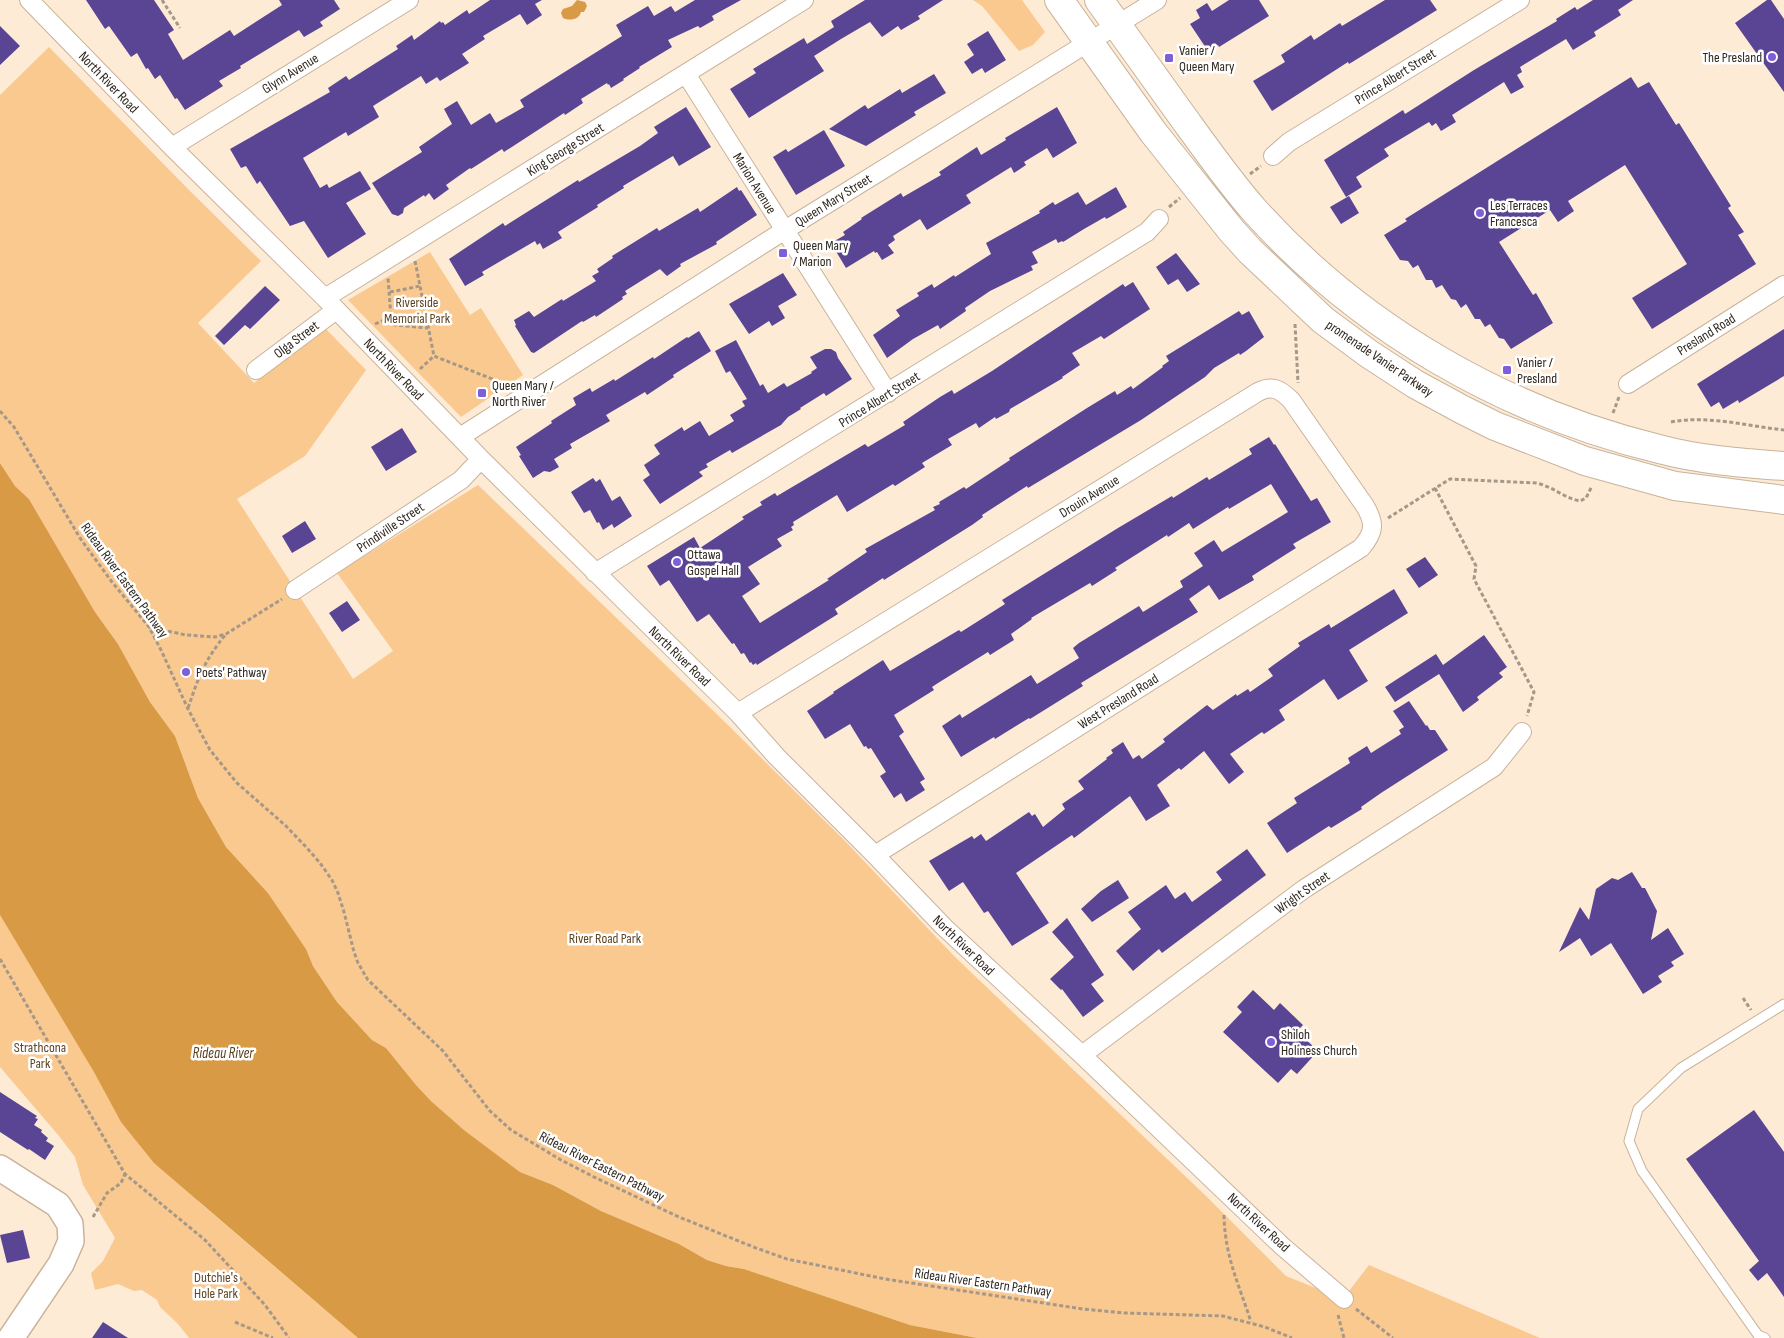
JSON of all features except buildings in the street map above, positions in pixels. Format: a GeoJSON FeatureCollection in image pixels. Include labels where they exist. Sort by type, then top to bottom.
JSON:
{"type":"FeatureCollection","features":[{"type":"Feature","properties":{"kind":"main road","name":"promenade Vanier Parkway"},"geometry":{"type":"LineString","coordinates":[[1059,0],[1153,132],[1195,186],[1250,251],[1323,320],[1344,337],[1415,384],[1495,426],[1576,441],[1660,450],[1732,462],[1784,466]]}},
{"type":"Feature","properties":{"kind":"main road","name":"promenade Vanier Parkway"},"geometry":{"type":"LineString","coordinates":[[1099,0],[1234,187],[1255,211],[1314,269],[1377,320],[1428,355],[1506,396],[1576,441],[1598,465],[1675,486],[1784,500]]}},
{"type":"Feature","properties":{"kind":"street","name":"North River Road"},"geometry":{"type":"LineString","coordinates":[[29,0],[172,147],[595,573],[738,713],[777,757],[875,855],[944,928],[1082,1055],[1282,1246],[1344,1299]]}},
{"type":"Feature","properties":{"kind":"street","name":"Glynn Avenue"},"geometry":{"type":"LineString","coordinates":[[172,147],[409,0]]}},
{"type":"Feature","properties":{"kind":"street","name":"King George Street"},"geometry":{"type":"LineString","coordinates":[[330,304],[412,244],[804,0]]}},
{"type":"Feature","properties":{"kind":"street","name":"Queen Mary Street"},"geometry":{"type":"LineString","coordinates":[[460,437],[785,230],[1157,0]]}},
{"type":"Feature","properties":{"kind":"street","name":"Prince Albert Street"},"geometry":{"type":"LineString","coordinates":[[1273,156],[1289,142],[1520,0]]}},
{"type":"Feature","properties":{"kind":"street","name":"Marion Avenue"},"geometry":{"type":"LineString","coordinates":[[686,74],[888,393]]}},
{"type":"Feature","properties":{"kind":"street","name":"Prince Albert Street"},"geometry":{"type":"LineString","coordinates":[[595,573],[1147,232],[1159,219]]}},
{"type":"Feature","properties":{"kind":"street","name":"Presland Road"},"geometry":{"type":"LineString","coordinates":[[1628,384],[1784,285]]}},
{"type":"Feature","properties":{"kind":"street","name":"Olga Street"},"geometry":{"type":"LineString","coordinates":[[256,370],[330,304]]}},
{"type":"Feature","properties":{"kind":"street","name":"Drouin Avenue"},"geometry":{"type":"LineString","coordinates":[[738,713],[1265,388],[1282,391],[1291,400],[1365,506],[1372,518],[1372,528]]}},
{"type":"Feature","properties":{"kind":"street","name":"Prindiville Street"},"geometry":{"type":"LineString","coordinates":[[295,590],[461,480],[482,459]]}},
{"type":"Feature","properties":{"kind":"street","name":"West Presland Road"},"geometry":{"type":"LineString","coordinates":[[875,855],[1361,548],[1368,540],[1372,528]]}},
{"type":"Feature","properties":{"kind":"street","name":"Wright Street"},"geometry":{"type":"LineString","coordinates":[[1082,1055],[1304,890],[1494,767],[1522,732]]}},
{"type":"Feature","properties":{"kind":"street"},"geometry":{"type":"LineString","coordinates":[[0,1168],[58,1205],[70,1224],[71,1241],[61,1264],[12,1338]]}},
{"type":"Feature","properties":{"kind":"lane"},"geometry":{"type":"LineString","coordinates":[[1765,1338],[1758,1335],[1642,1171],[1629,1141],[1638,1110],[1681,1068],[1784,1004]]}},
{"type":"Feature","properties":{"kind":"path"},"geometry":{"type":"LineString","coordinates":[[162,0],[180,28]]}},
{"type":"Feature","properties":{"kind":"path"},"geometry":{"type":"LineString","coordinates":[[1159,219],[1173,203],[1195,186]]}},
{"type":"Feature","properties":{"kind":"path"},"geometry":{"type":"LineString","coordinates":[[412,244],[434,356]]}},
{"type":"Feature","properties":{"kind":"path"},"geometry":{"type":"LineString","coordinates":[[388,278],[390,317],[395,325],[428,328]]}},
{"type":"Feature","properties":{"kind":"path"},"geometry":{"type":"LineString","coordinates":[[390,292],[420,286]]}},
{"type":"Feature","properties":{"kind":"path"},"geometry":{"type":"LineString","coordinates":[[1291,400],[1298,389],[1295,316]]}},
{"type":"Feature","properties":{"kind":"path"},"geometry":{"type":"LineString","coordinates":[[374,325],[390,317]]}},
{"type":"Feature","properties":{"kind":"path"},"geometry":{"type":"LineString","coordinates":[[420,369],[434,356]]}},
{"type":"Feature","properties":{"kind":"path"},"geometry":{"type":"LineString","coordinates":[[434,356],[511,386]]}},
{"type":"Feature","properties":{"kind":"path","name":"Rideau River Eastern Pathway"},"geometry":{"type":"LineString","coordinates":[[0,411],[14,427],[80,538],[112,582],[149,627],[210,750],[232,777],[286,826],[307,848],[332,880],[344,912],[354,952],[368,980],[443,1051],[499,1120],[511,1130],[562,1160],[679,1217],[756,1248],[814,1266],[885,1279],[1083,1309],[1125,1313],[1224,1316],[1251,1323],[1292,1338]]}},
{"type":"Feature","properties":{"kind":"path"},"geometry":{"type":"LineString","coordinates":[[1670,422],[1705,420],[1784,430]]}},
{"type":"Feature","properties":{"kind":"path"},"geometry":{"type":"LineString","coordinates":[[1372,528],[1446,480],[1536,483],[1546,485],[1572,499],[1580,501],[1586,498],[1591,486]]}},
{"type":"Feature","properties":{"kind":"path"},"geometry":{"type":"LineString","coordinates":[[1435,488],[1476,566],[1474,579],[1534,692],[1522,732]]}},
{"type":"Feature","properties":{"kind":"path"},"geometry":{"type":"LineString","coordinates":[[149,627],[196,636],[215,637],[226,634],[295,590]]}},
{"type":"Feature","properties":{"kind":"path"},"geometry":{"type":"LineString","coordinates":[[188,709],[203,665],[226,634]]}},
{"type":"Feature","properties":{"kind":"path"},"geometry":{"type":"LineString","coordinates":[[0,959],[125,1174],[205,1240],[265,1305],[288,1338]]}},
{"type":"Feature","properties":{"kind":"path"},"geometry":{"type":"LineString","coordinates":[[93,1218],[107,1193],[121,1183],[125,1174]]}},
{"type":"Feature","properties":{"kind":"path"},"geometry":{"type":"LineString","coordinates":[[1223,1189],[1226,1246],[1232,1270],[1251,1323]]}},
{"type":"Feature","properties":{"kind":"path"},"geometry":{"type":"LineString","coordinates":[[1344,1299],[1393,1338]]}},
{"type":"Feature","properties":{"kind":"path"},"geometry":{"type":"LineString","coordinates":[[235,1322],[273,1338]]}},
{"type":"Feature","properties":{"kind":"green space"},"geometry":{"type":"Polygon","coordinates":[[[973,0],[1022,0],[1045,32],[1033,45],[1019,51],[982,6],[973,0]]]}},
{"type":"Feature","properties":{"kind":"green space","name":"River Road Park"},"geometry":{"type":"Polygon","coordinates":[[[49,47],[261,261],[198,323],[254,383],[323,326],[366,370],[305,456],[237,499],[353,679],[393,651],[337,573],[478,485],[728,725],[845,841],[955,957],[1205,1195],[1286,1276],[1343,1299],[1369,1265],[1540,1338],[977,1338],[910,1325],[744,1269],[707,1260],[679,1244],[601,1211],[553,1185],[520,1172],[464,1130],[431,1101],[386,1048],[372,1040],[337,1002],[313,966],[306,949],[268,893],[226,847],[198,798],[175,736],[150,702],[118,644],[95,612],[29,499],[15,486],[0,463],[0,95],[49,47]]]}},
{"type":"Feature","properties":{"kind":"green space","name":"Riverside Memorial Park"},"geometry":{"type":"Polygon","coordinates":[[[430,252],[470,315],[481,308],[523,375],[461,417],[348,300],[430,252]]]}},
{"type":"Feature","properties":{"kind":"green space"},"geometry":{"type":"Polygon","coordinates":[[[0,915],[35,973],[199,1202],[358,1338],[189,1338],[178,1324],[160,1307],[157,1300],[142,1290],[134,1291],[118,1284],[95,1290],[91,1273],[103,1261],[115,1238],[83,1185],[75,1157],[0,1067],[0,915]]]}},
{"type":"Feature","properties":{"kind":"water"},"geometry":{"type":"Polygon","coordinates":[[[577,0],[585,2],[587,6],[584,12],[581,12],[574,19],[563,18],[561,13],[563,9],[572,6],[577,0]]]}},
{"type":"Feature","properties":{"kind":"water","name":"Rideau River"},"geometry":{"type":"Polygon","coordinates":[[[0,463],[15,486],[29,499],[95,612],[118,644],[150,702],[175,736],[198,798],[226,847],[268,893],[306,949],[313,966],[337,1002],[372,1040],[386,1048],[431,1101],[464,1130],[520,1172],[553,1185],[601,1211],[679,1244],[707,1260],[744,1269],[910,1325],[977,1338],[358,1338],[154,1163],[121,1122],[94,1072],[0,915],[0,463]]]}},
{"type":"Feature","properties":{"kind":"place","name":"The Presland"},"geometry":{"type":"Point","coordinates":[1772,57]}},
{"type":"Feature","properties":{"kind":"place","name":"Vanier / Queen Mary"},"geometry":{"type":"Point","coordinates":[1169,58]}},
{"type":"Feature","properties":{"kind":"place","name":"Les Terraces Francesca"},"geometry":{"type":"Point","coordinates":[1480,213]}},
{"type":"Feature","properties":{"kind":"place","name":"Queen Mary / Marion"},"geometry":{"type":"Point","coordinates":[783,253]}},
{"type":"Feature","properties":{"kind":"place","name":"Vanier / Presland"},"geometry":{"type":"Point","coordinates":[1507,370]}},
{"type":"Feature","properties":{"kind":"place","name":"Queen Mary / North River"},"geometry":{"type":"Point","coordinates":[482,393]}},
{"type":"Feature","properties":{"kind":"place","name":"Ottawa Gospel Hall"},"geometry":{"type":"Point","coordinates":[677,562]}},
{"type":"Feature","properties":{"kind":"place","name":"Poets' Pathway"},"geometry":{"type":"Point","coordinates":[186,672]}},
{"type":"Feature","properties":{"kind":"place","name":"Shiloh Holiness Church"},"geometry":{"type":"Point","coordinates":[1271,1042]}},
{"type":"Feature","properties":{"kind":"park label","name":"Strathcona Park"},"geometry":{"type":"Point","coordinates":[40,1056]}},
{"type":"Feature","properties":{"kind":"park label","name":"Dutchie's Hole Park"},"geometry":{"type":"Point","coordinates":[216,1286]}}]}
